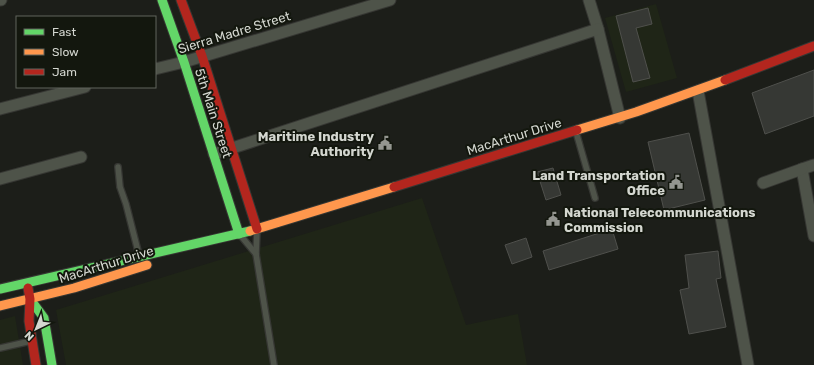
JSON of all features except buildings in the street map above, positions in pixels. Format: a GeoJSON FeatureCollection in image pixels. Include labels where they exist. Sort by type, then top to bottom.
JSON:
{"type":"FeatureCollection","features":[{"type":"Feature","properties":{"kind":"main road","name":"5th Main Street"},"geometry":{"type":"LineString","coordinates":[[162,0],[184,62],[240,234]]}},
{"type":"Feature","properties":{"kind":"main road","name":"5th Main Street"},"geometry":{"type":"LineString","coordinates":[[181,0],[202,56],[257,229]]}},
{"type":"Feature","properties":{"kind":"main road","name":"MacArthur Drive"},"geometry":{"type":"LineString","coordinates":[[0,289],[257,229],[576,130],[620,118],[698,91],[814,46]]}},
{"type":"Feature","properties":{"kind":"main road","name":"MacArthur Drive"},"geometry":{"type":"LineString","coordinates":[[0,306],[121,275],[217,239]]}},
{"type":"Feature","properties":{"kind":"main road"},"geometry":{"type":"LineString","coordinates":[[26,282],[30,299],[29,321],[36,365]]}},
{"type":"Feature","properties":{"kind":"main road"},"geometry":{"type":"LineString","coordinates":[[30,299],[44,318],[52,365]]}},
{"type":"Feature","properties":{"kind":"street","name":"Sierra Madre Street"},"geometry":{"type":"LineString","coordinates":[[156,69],[184,62],[390,0]]}},
{"type":"Feature","properties":{"kind":"street"},"geometry":{"type":"LineString","coordinates":[[589,0],[598,29],[620,118]]}},
{"type":"Feature","properties":{"kind":"street"},"geometry":{"type":"LineString","coordinates":[[214,154],[598,29]]}},
{"type":"Feature","properties":{"kind":"street"},"geometry":{"type":"LineString","coordinates":[[0,109],[81,88]]}},
{"type":"Feature","properties":{"kind":"street"},"geometry":{"type":"LineString","coordinates":[[698,91],[748,365]]}},
{"type":"Feature","properties":{"kind":"street"},"geometry":{"type":"LineString","coordinates":[[0,179],[81,157]]}},
{"type":"Feature","properties":{"kind":"street"},"geometry":{"type":"LineString","coordinates":[[763,183],[814,165]]}},
{"type":"Feature","properties":{"kind":"street"},"geometry":{"type":"LineString","coordinates":[[802,170],[814,236]]}},
{"type":"Feature","properties":{"kind":"lane"},"geometry":{"type":"LineString","coordinates":[[576,130],[595,198]]}},
{"type":"Feature","properties":{"kind":"lane"},"geometry":{"type":"LineString","coordinates":[[118,168],[120,187],[126,204],[139,257]]}},
{"type":"Feature","properties":{"kind":"lane"},"geometry":{"type":"LineString","coordinates":[[257,229],[256,254],[274,365]]}},
{"type":"Feature","properties":{"kind":"lane"},"geometry":{"type":"LineString","coordinates":[[240,234],[256,254]]}},
{"type":"Feature","properties":{"kind":"lane"},"geometry":{"type":"LineString","coordinates":[[0,348],[32,341]]}},
{"type":"Feature","properties":{"kind":"shaded area"},"geometry":{"type":"Polygon","coordinates":[[[656,4],[677,78],[626,92],[605,18],[656,4]]]}},
{"type":"Feature","properties":{"kind":"shaded area"},"geometry":{"type":"Polygon","coordinates":[[[422,198],[466,325],[518,314],[527,365],[66,365],[56,310],[422,198]]]}},
{"type":"Feature","properties":{"kind":"shaded area"},"geometry":{"type":"Polygon","coordinates":[[[15,316],[23,365],[0,365],[0,320],[15,316]]]}},
{"type":"Feature","properties":{"kind":"traffic: fast"},"geometry":{"type":"LineString","coordinates":[[162,0],[184,62],[239,234]]}},
{"type":"Feature","properties":{"kind":"traffic: fast"},"geometry":{"type":"LineString","coordinates":[[0,289],[250,231]]}},
{"type":"Feature","properties":{"kind":"traffic: fast"},"geometry":{"type":"LineString","coordinates":[[30,299],[44,318],[52,365]]}},
{"type":"Feature","properties":{"kind":"traffic: slow"},"geometry":{"type":"LineString","coordinates":[[577,130],[636,112],[725,80]]}},
{"type":"Feature","properties":{"kind":"traffic: slow"},"geometry":{"type":"LineString","coordinates":[[250,231],[394,187]]}},
{"type":"Feature","properties":{"kind":"traffic: slow"},"geometry":{"type":"LineString","coordinates":[[0,306],[74,288],[147,265]]}},
{"type":"Feature","properties":{"kind":"traffic: jam"},"geometry":{"type":"LineString","coordinates":[[181,0],[202,56],[257,229]]}},
{"type":"Feature","properties":{"kind":"traffic: jam"},"geometry":{"type":"LineString","coordinates":[[725,80],[814,46]]}},
{"type":"Feature","properties":{"kind":"traffic: jam"},"geometry":{"type":"LineString","coordinates":[[394,187],[577,130]]}},
{"type":"Feature","properties":{"kind":"traffic: jam"},"geometry":{"type":"LineString","coordinates":[[28,288],[30,299],[29,321],[36,365]]}},
{"type":"Feature","properties":{"kind":"place","name":"Maritime Industry Authority"},"geometry":{"type":"Point","coordinates":[385,143]}},
{"type":"Feature","properties":{"kind":"place","name":"Land Transportation Office"},"geometry":{"type":"Point","coordinates":[676,182]}},
{"type":"Feature","properties":{"kind":"place","name":"National Telecommunications Commission"},"geometry":{"type":"Point","coordinates":[553,219]}}]}
